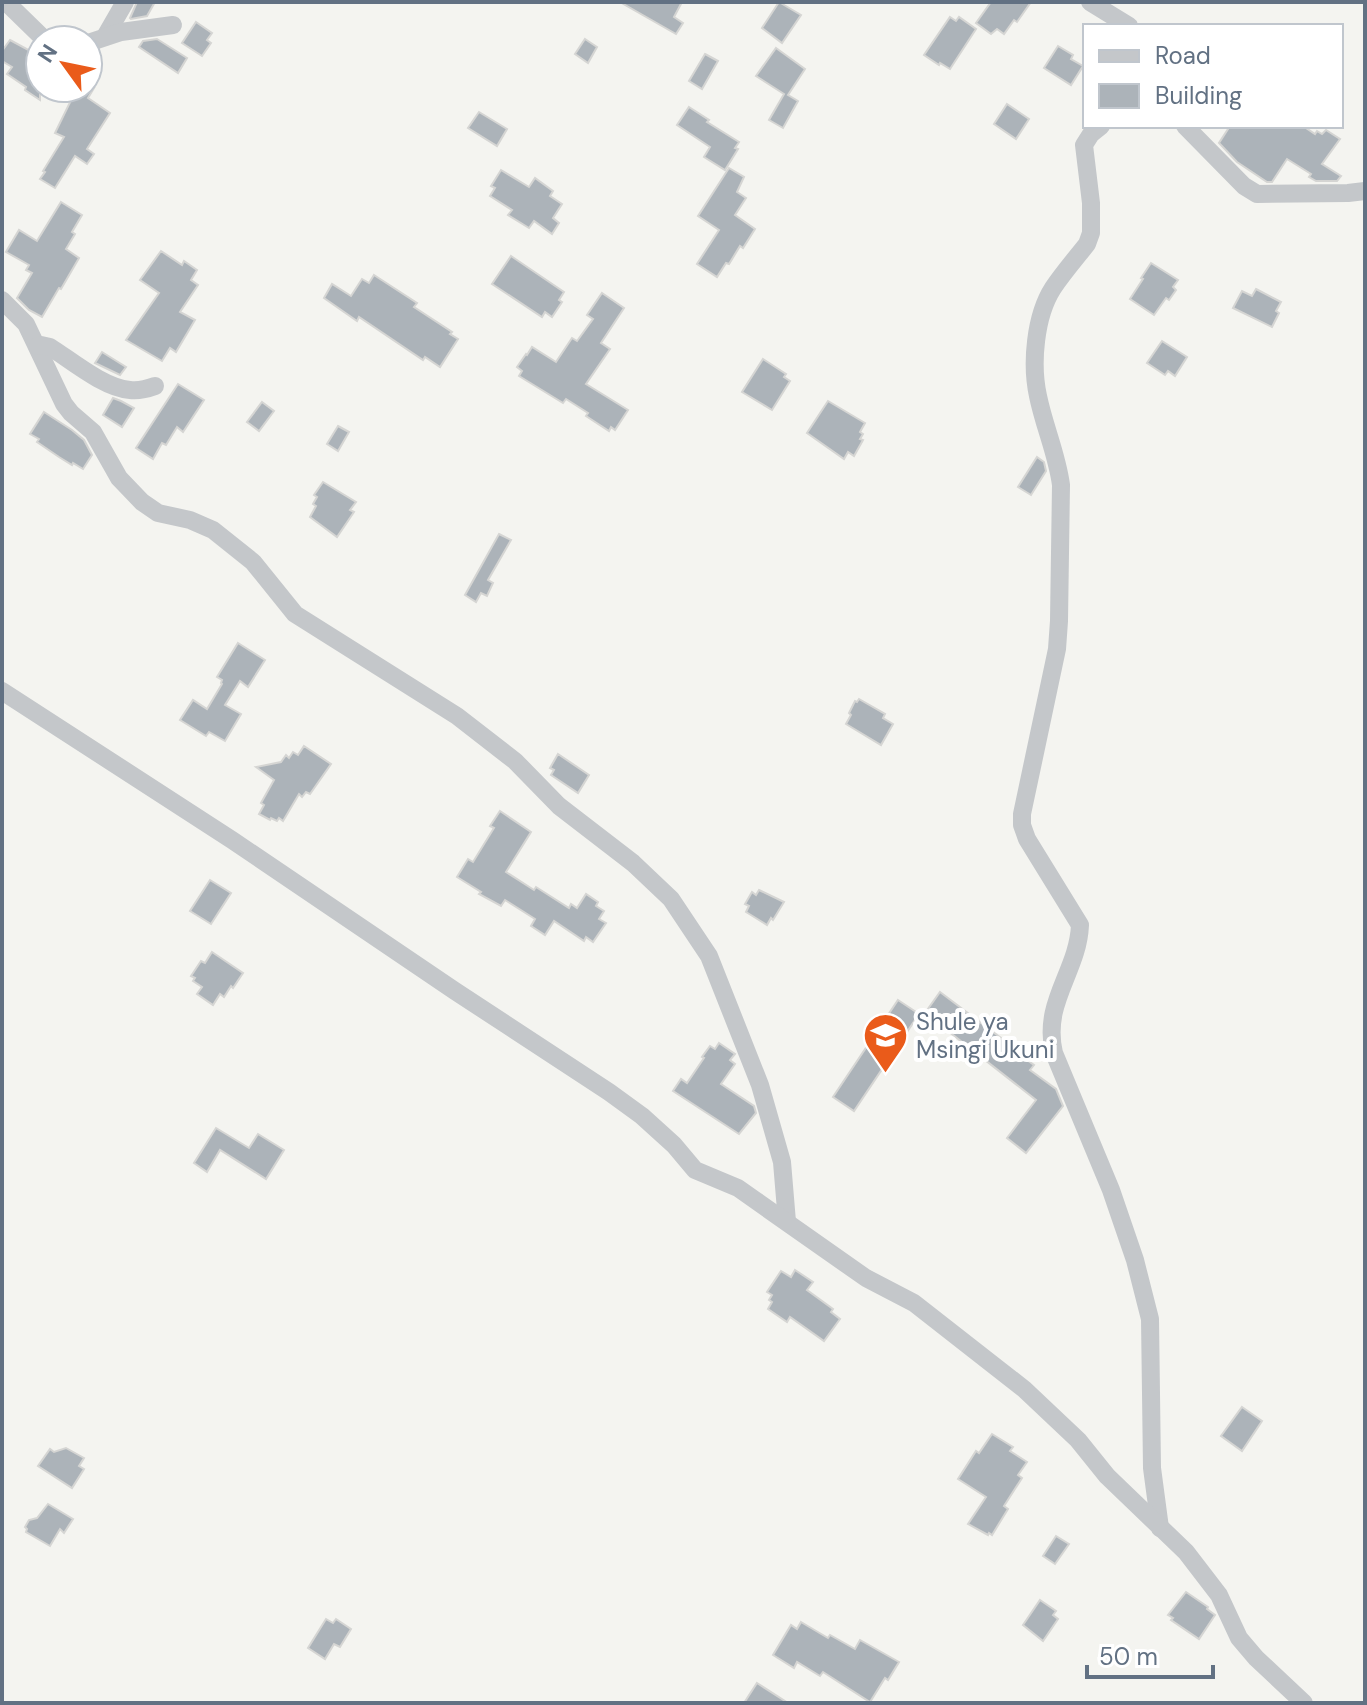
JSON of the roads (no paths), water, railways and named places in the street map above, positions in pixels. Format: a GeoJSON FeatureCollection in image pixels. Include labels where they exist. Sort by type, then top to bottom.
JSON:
{"type":"FeatureCollection","features":[{"type":"Feature","properties":{"kind":"street"},"geometry":{"type":"LineString","coordinates":[[4,2],[28,24]]}},
{"type":"Feature","properties":{"kind":"street"},"geometry":{"type":"LineString","coordinates":[[106,35],[125,2]]}},
{"type":"Feature","properties":{"kind":"street"},"geometry":{"type":"LineString","coordinates":[[1090,2],[1126,24]]}},
{"type":"Feature","properties":{"kind":"street"},"geometry":{"type":"LineString","coordinates":[[106,35],[173,25]]}},
{"type":"Feature","properties":{"kind":"street"},"geometry":{"type":"LineString","coordinates":[[1098,128],[1084,145],[1091,203],[1090,236],[1052,290],[1035,344],[1038,395],[1061,485],[1059,621],[1057,649],[1022,825],[1027,839],[1080,925],[1076,953],[1057,995],[1051,1040],[1111,1190],[1135,1260],[1150,1319],[1152,1468],[1160,1528]]}},
{"type":"Feature","properties":{"kind":"street"},"geometry":{"type":"LineString","coordinates":[[1187,128],[1244,186],[1257,194],[1365,191]]}},
{"type":"Feature","properties":{"kind":"street"},"geometry":{"type":"LineString","coordinates":[[2,300],[26,324],[64,404],[93,432],[119,478],[142,502],[158,513],[190,520],[213,530],[253,562],[295,614],[457,716],[515,761],[559,806],[633,863],[671,899],[709,956],[760,1085],[782,1162],[787,1222]]}},
{"type":"Feature","properties":{"kind":"street"},"geometry":{"type":"LineString","coordinates":[[38,346],[50,347],[119,389],[132,391],[155,386]]}},
{"type":"Feature","properties":{"kind":"street"},"geometry":{"type":"LineString","coordinates":[[2,691],[232,840],[609,1092],[674,1145],[695,1170],[738,1188],[866,1278],[914,1303],[1024,1389],[1078,1440],[1107,1476],[1186,1552],[1219,1595],[1239,1638],[1304,1703]]}},
{"type":"Feature","properties":{"kind":"place","name":"Shule ya Msingi Ukuni"},"geometry":{"type":"Point","coordinates":[885,1074]}}]}
